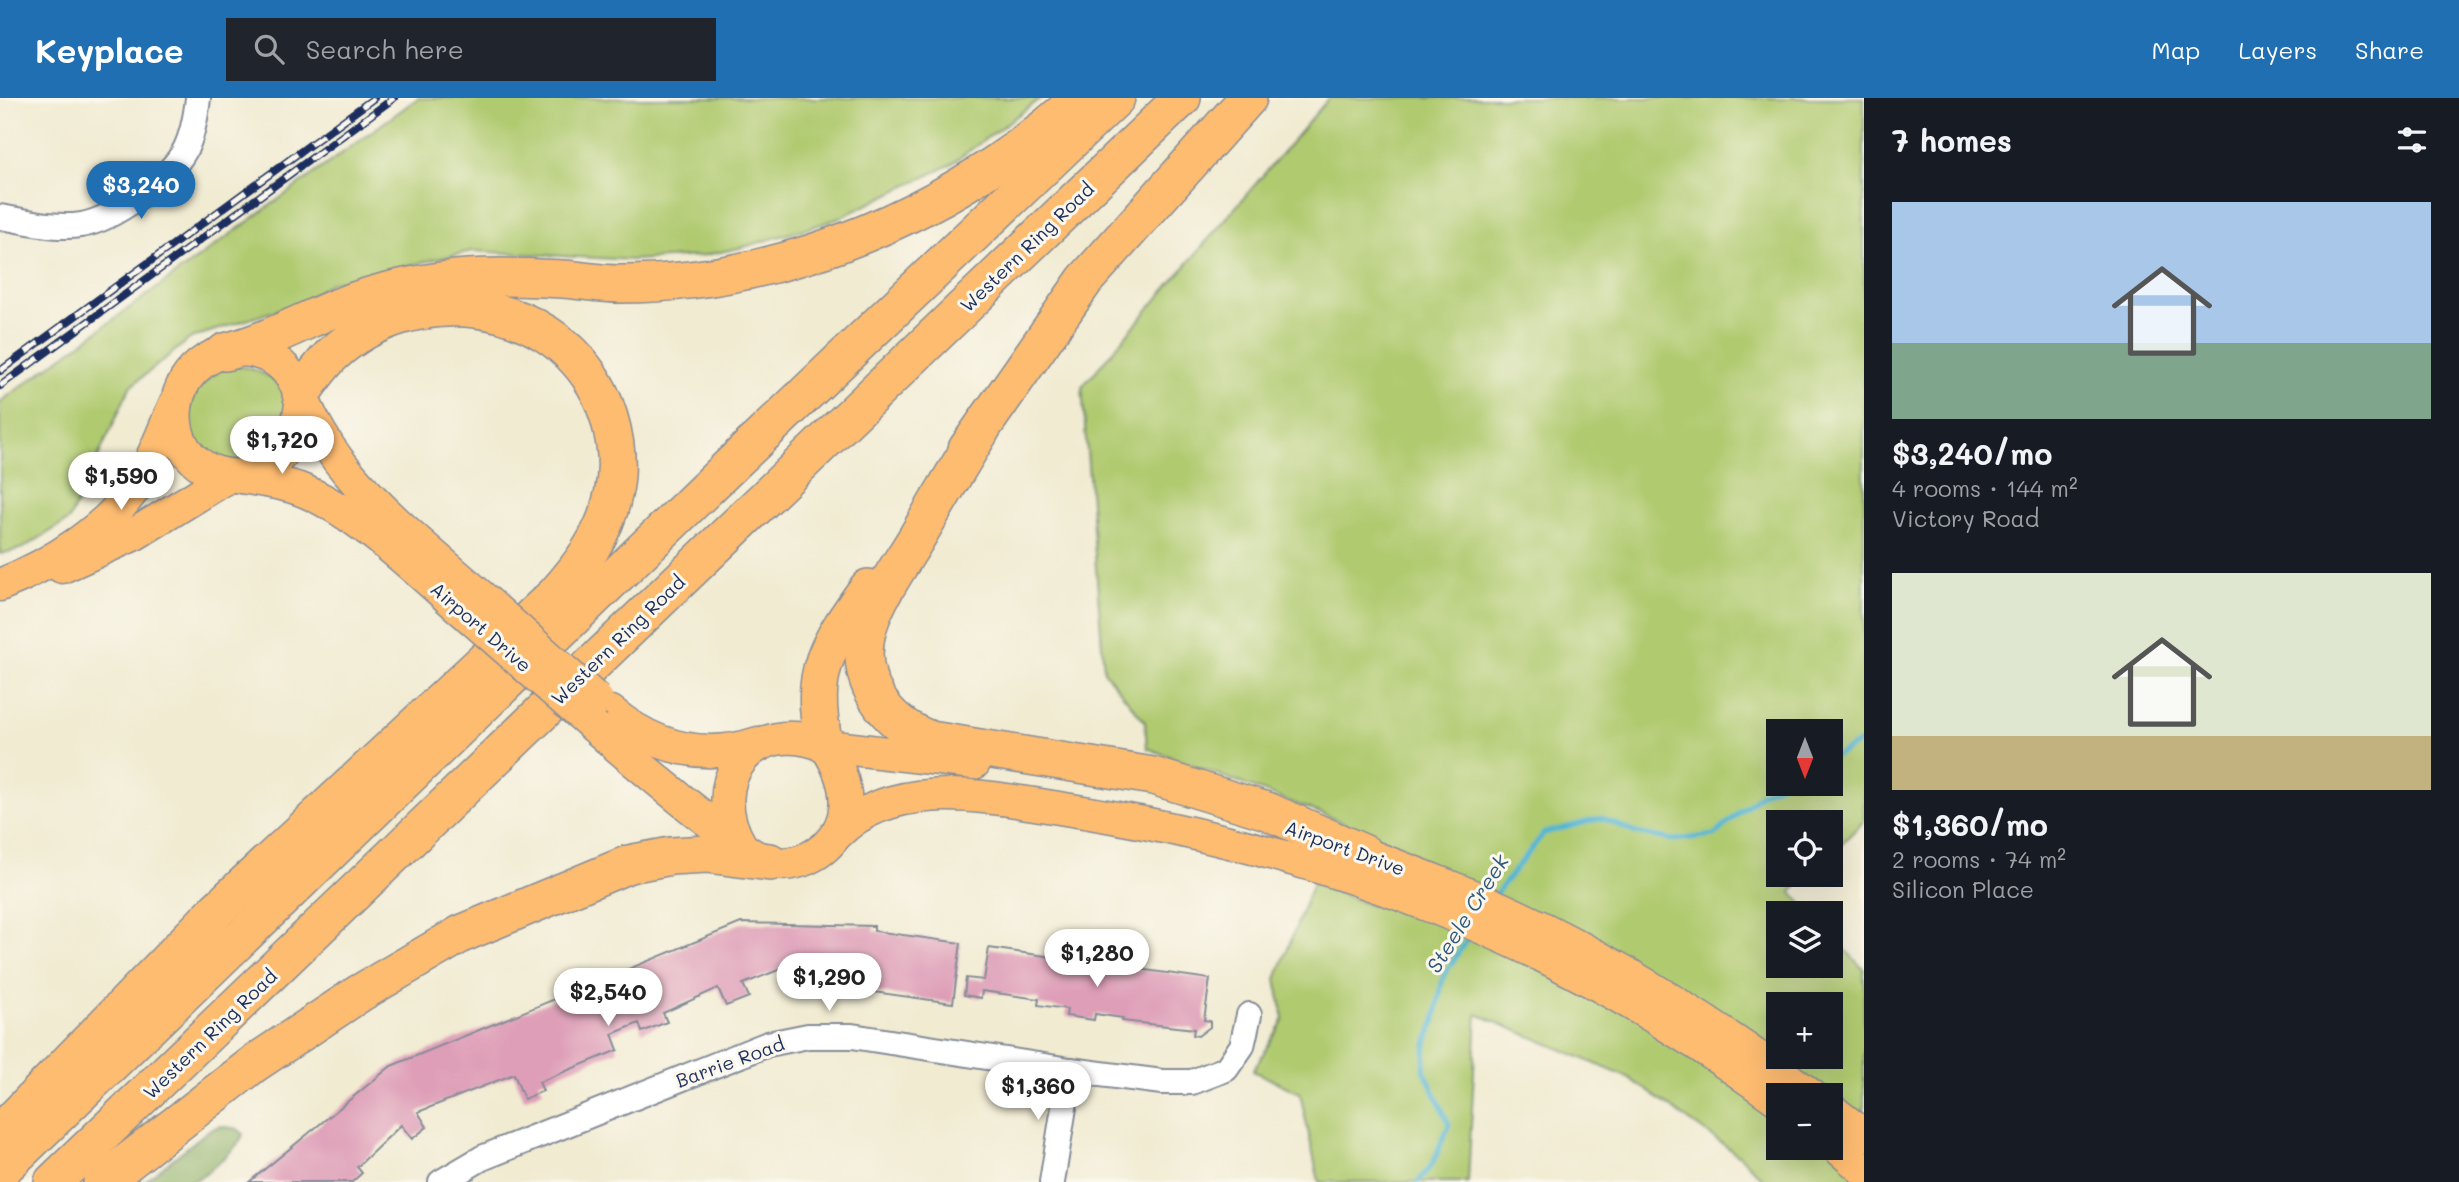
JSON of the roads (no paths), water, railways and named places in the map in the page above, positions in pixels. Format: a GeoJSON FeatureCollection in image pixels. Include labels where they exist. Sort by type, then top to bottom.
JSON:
{"type":"FeatureCollection","features":[{"type":"Feature","properties":{"kind":"highway"},"geometry":{"type":"LineString","coordinates":[[225,352],[265,339],[358,300],[443,280],[536,278],[617,284],[670,282],[728,275],[778,263],[875,229],[950,191],[995,166],[1039,135],[1080,98]]}},
{"type":"Feature","properties":{"kind":"highway"},"geometry":{"type":"LineString","coordinates":[[0,1171],[732,464],[1116,98]]}},
{"type":"Feature","properties":{"kind":"highway","name":"Western Ring Road"},"geometry":{"type":"LineString","coordinates":[[53,1182],[1182,98]]}},
{"type":"Feature","properties":{"kind":"highway"},"geometry":{"type":"LineString","coordinates":[[825,745],[816,710],[817,693],[832,641],[1085,280],[1248,98]]}},
{"type":"Feature","properties":{"kind":"highway"},"geometry":{"type":"LineString","coordinates":[[0,1133],[227,901],[555,594],[582,564],[607,517],[614,494],[616,460],[611,424],[602,399],[573,355],[544,331],[519,318],[498,311],[460,306],[408,314],[363,334],[334,353],[302,396]]}},
{"type":"Feature","properties":{"kind":"highway"},"geometry":{"type":"LineString","coordinates":[[981,430],[869,619],[864,657],[867,676],[883,707],[905,728],[931,740],[1153,776],[1266,811],[1382,869]]}},
{"type":"Feature","properties":{"kind":"highway"},"geometry":{"type":"LineString","coordinates":[[102,1182],[255,1063],[360,993],[461,934],[605,873],[640,862],[707,854],[755,854]]}},
{"type":"Feature","properties":{"kind":"main road"},"geometry":{"type":"LineString","coordinates":[[247,350],[275,361],[293,377],[302,396],[295,431],[287,448],[266,465],[231,475],[189,502],[92,556],[12,580],[79,540],[119,507],[149,465],[189,375],[206,360],[225,352],[247,350]]}},
{"type":"Feature","properties":{"kind":"main road","name":"Airport Drive"},"geometry":{"type":"LineString","coordinates":[[302,396],[331,451],[358,484],[478,609],[603,720],[656,780],[755,854]]}},
{"type":"Feature","properties":{"kind":"main road"},"geometry":{"type":"LineString","coordinates":[[177,400],[177,433],[190,457],[207,471],[231,475]]}},
{"type":"Feature","properties":{"kind":"main road","name":"Airport Drive"},"geometry":{"type":"LineString","coordinates":[[231,475],[297,488],[324,501],[478,609]]}},
{"type":"Feature","properties":{"kind":"main road"},"geometry":{"type":"LineString","coordinates":[[189,502],[246,499],[282,502],[365,529]]}},
{"type":"Feature","properties":{"kind":"main road","name":"Airport Drive"},"geometry":{"type":"LineString","coordinates":[[603,720],[684,750],[723,751],[758,743]]}},
{"type":"Feature","properties":{"kind":"main road"},"geometry":{"type":"LineString","coordinates":[[794,738],[825,745],[839,768],[846,802],[837,834],[824,849],[812,857],[798,862],[755,854],[730,822],[729,789],[743,756],[758,743],[794,738]]}},
{"type":"Feature","properties":{"kind":"main road","name":"Airport Drive"},"geometry":{"type":"LineString","coordinates":[[825,745],[1029,769],[1141,788],[1260,817],[1382,869],[1479,899],[1766,1092]]}},
{"type":"Feature","properties":{"kind":"main road","name":"Airport Drive"},"geometry":{"type":"LineString","coordinates":[[837,834],[851,820],[876,807],[912,797],[961,796],[1030,803],[1166,826],[1305,860],[1382,869]]}},
{"type":"Feature","properties":{"kind":"main road","name":"Airport Drive"},"geometry":{"type":"LineString","coordinates":[[1553,947],[1685,1008],[1793,1083]]}},
{"type":"Feature","properties":{"kind":"main road"},"geometry":{"type":"LineString","coordinates":[[1843,1119],[1864,1135]]}},
{"type":"Feature","properties":{"kind":"main road"},"geometry":{"type":"LineString","coordinates":[[1843,1152],[1864,1170]]}},
{"type":"Feature","properties":{"kind":"street"},"geometry":{"type":"LineString","coordinates":[[0,217],[72,226],[104,218],[158,181],[180,158],[193,130],[198,98]]}},
{"type":"Feature","properties":{"kind":"street","name":"Barrie Road"},"geometry":{"type":"LineString","coordinates":[[441,1182],[482,1158],[768,1044],[808,1036],[852,1036],[1070,1070],[1161,1082],[1192,1082],[1226,1069],[1242,1046],[1249,1015]]}},
{"type":"Feature","properties":{"kind":"street"},"geometry":{"type":"LineString","coordinates":[[1052,1182],[1070,1070]]}},
{"type":"Feature","properties":{"kind":"waterway","name":"Steele Creek"},"geometry":{"type":"LineString","coordinates":[[1843,752],[1864,740]]}},
{"type":"Feature","properties":{"kind":"waterway","name":"Steele Creek"},"geometry":{"type":"LineString","coordinates":[[1495,895],[1544,833],[1602,818],[1636,833],[1674,840],[1714,835],[1766,791]]}},
{"type":"Feature","properties":{"kind":"waterway","name":"Steele Creek"},"geometry":{"type":"LineString","coordinates":[[1418,1182],[1433,1163],[1449,1124],[1424,1070],[1426,1043],[1435,1020],[1443,977],[1471,933]]}},
{"type":"Feature","properties":{"kind":"railway"},"geometry":{"type":"LineString","coordinates":[[0,371],[374,98]]}},
{"type":"Feature","properties":{"kind":"railway"},"geometry":{"type":"LineString","coordinates":[[0,386],[394,98]]}}]}
